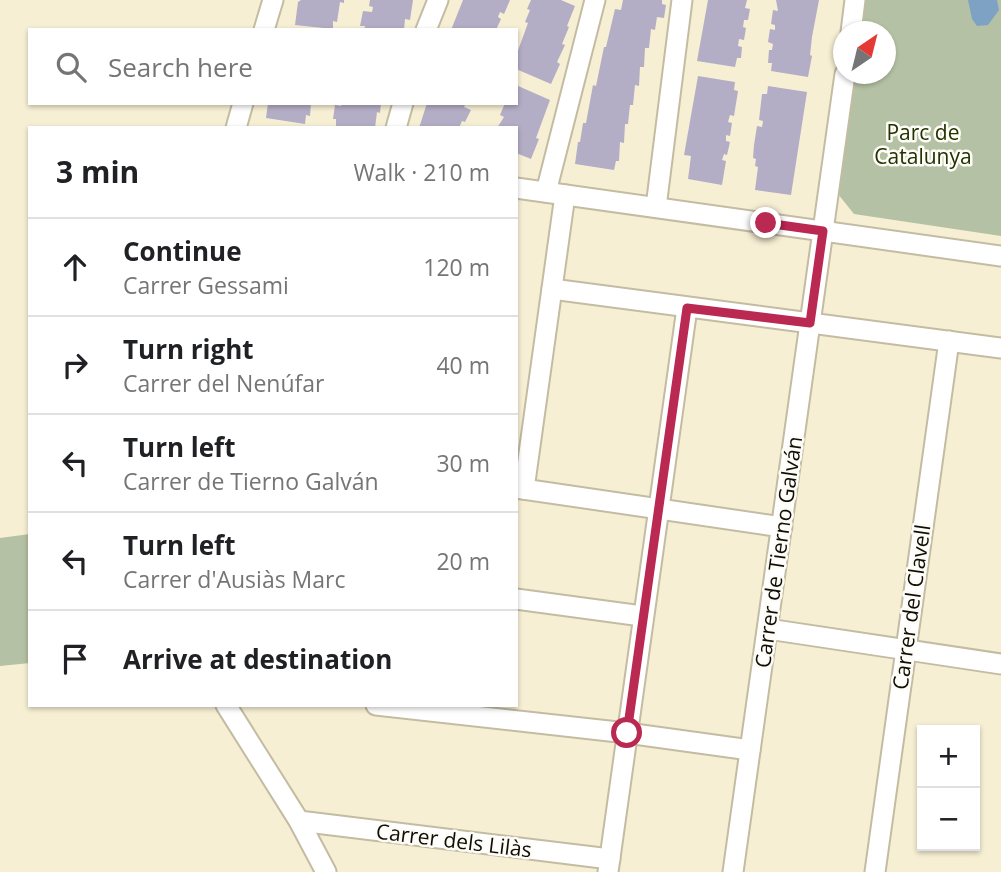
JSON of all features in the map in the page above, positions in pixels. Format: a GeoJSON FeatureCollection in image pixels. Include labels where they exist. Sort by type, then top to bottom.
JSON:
{"type":"FeatureCollection","features":[{"type":"Feature","properties":{"kind":"street"},"geometry":{"type":"LineString","coordinates":[[265,28],[273,0]]}},
{"type":"Feature","properties":{"kind":"street"},"geometry":{"type":"LineString","coordinates":[[427,28],[438,0]]}},
{"type":"Feature","properties":{"kind":"street"},"geometry":{"type":"LineString","coordinates":[[595,0],[555,194],[552,289],[520,488],[782,527]]}},
{"type":"Feature","properties":{"kind":"street"},"geometry":{"type":"LineString","coordinates":[[656,207],[682,0]]}},
{"type":"Feature","properties":{"kind":"street"},"geometry":{"type":"LineString","coordinates":[[852,21],[855,0]]}},
{"type":"Feature","properties":{"kind":"street","name":"Carrer de Tierno Galván"},"geometry":{"type":"LineString","coordinates":[[733,872],[844,84]]}},
{"type":"Feature","properties":{"kind":"street"},"geometry":{"type":"LineString","coordinates":[[237,126],[242,105]]}},
{"type":"Feature","properties":{"kind":"street"},"geometry":{"type":"LineString","coordinates":[[397,126],[403,105]]}},
{"type":"Feature","properties":{"kind":"street"},"geometry":{"type":"LineString","coordinates":[[518,188],[1001,256]]}},
{"type":"Feature","properties":{"kind":"street"},"geometry":{"type":"LineString","coordinates":[[552,289],[1001,348]]}},
{"type":"Feature","properties":{"kind":"street"},"geometry":{"type":"LineString","coordinates":[[609,866],[687,308]]}},
{"type":"Feature","properties":{"kind":"street","name":"Carrer del Clavell"},"geometry":{"type":"LineString","coordinates":[[876,872],[949,341]]}},
{"type":"Feature","properties":{"kind":"street"},"geometry":{"type":"LineString","coordinates":[[518,599],[642,616]]}},
{"type":"Feature","properties":{"kind":"street"},"geometry":{"type":"LineString","coordinates":[[768,629],[1001,664]]}},
{"type":"Feature","properties":{"kind":"street"},"geometry":{"type":"LineString","coordinates":[[227,707],[299,821],[326,872]]}},
{"type":"Feature","properties":{"kind":"street"},"geometry":{"type":"LineString","coordinates":[[394,707],[627,733],[750,751]]}},
{"type":"Feature","properties":{"kind":"street","name":"Carrer dels Lilàs"},"geometry":{"type":"LineString","coordinates":[[299,821],[609,866]]}},
{"type":"Feature","properties":{"kind":"green space","name":"Parc de Catalunya"},"geometry":{"type":"Polygon","coordinates":[[[866,0],[1001,0],[1001,236],[854,214],[838,194],[854,84],[896,84],[896,21],[863,21],[866,0]]]}},
{"type":"Feature","properties":{"kind":"green space"},"geometry":{"type":"Polygon","coordinates":[[[28,534],[28,663],[0,666],[0,538],[28,534]]]}},
{"type":"Feature","properties":{"kind":"water"},"geometry":{"type":"Polygon","coordinates":[[[968,0],[997,0],[999,10],[988,25],[977,26],[972,19],[968,0]]]}},
{"type":"Feature","properties":{"kind":"building"},"geometry":{"type":"Polygon","coordinates":[[[344,0],[344,3],[340,2],[337,22],[333,21],[333,28],[295,25],[298,2],[344,0]]]}},
{"type":"Feature","properties":{"kind":"building"},"geometry":{"type":"Polygon","coordinates":[[[370,0],[413,0],[410,20],[405,19],[404,28],[360,26],[363,11],[372,12],[373,7],[369,6],[370,0]]]}},
{"type":"Feature","properties":{"kind":"building"},"geometry":{"type":"Polygon","coordinates":[[[463,0],[510,0],[504,14],[500,12],[498,17],[501,19],[497,28],[452,28],[463,0]]]}},
{"type":"Feature","properties":{"kind":"building"},"geometry":{"type":"Polygon","coordinates":[[[531,0],[561,0],[575,6],[562,44],[565,45],[557,62],[560,64],[551,84],[518,70],[518,50],[530,10],[527,9],[531,0]]]}},
{"type":"Feature","properties":{"kind":"building"},"geometry":{"type":"Polygon","coordinates":[[[623,0],[662,0],[662,4],[666,5],[664,18],[657,17],[655,30],[651,29],[649,48],[645,48],[644,67],[640,67],[639,86],[635,85],[633,105],[630,105],[628,124],[625,124],[624,143],[620,142],[619,161],[616,161],[614,170],[575,164],[578,142],[583,123],[586,123],[593,85],[596,86],[615,9],[621,10],[623,0]]]}},
{"type":"Feature","properties":{"kind":"building"},"geometry":{"type":"Polygon","coordinates":[[[708,0],[747,0],[745,8],[750,9],[748,20],[744,20],[744,40],[739,39],[738,46],[742,47],[741,58],[737,58],[735,67],[697,61],[708,0]]]}},
{"type":"Feature","properties":{"kind":"building"},"geometry":{"type":"Polygon","coordinates":[[[776,0],[819,0],[808,77],[771,71],[772,63],[768,63],[769,50],[772,50],[773,44],[768,42],[770,29],[775,30],[775,25],[771,24],[773,10],[778,11],[776,0]]]}},
{"type":"Feature","properties":{"kind":"building"},"geometry":{"type":"Polygon","coordinates":[[[698,76],[735,82],[734,90],[738,91],[734,116],[730,115],[728,122],[732,123],[730,136],[726,135],[726,141],[730,142],[727,155],[724,154],[722,160],[726,161],[722,185],[688,179],[691,156],[684,155],[698,76]]]}},
{"type":"Feature","properties":{"kind":"building"},"geometry":{"type":"Polygon","coordinates":[[[518,86],[550,100],[531,159],[518,154],[518,126],[498,126],[504,117],[500,115],[504,105],[518,105],[518,86]]]}},
{"type":"Feature","properties":{"kind":"building"},"geometry":{"type":"Polygon","coordinates":[[[768,86],[807,92],[791,195],[755,190],[758,167],[755,166],[756,159],[753,158],[754,145],[757,126],[762,127],[763,121],[759,120],[762,94],[767,94],[768,86]]]}},
{"type":"Feature","properties":{"kind":"building"},"geometry":{"type":"Polygon","coordinates":[[[268,105],[311,105],[310,116],[306,115],[305,124],[266,118],[268,105]]]}},
{"type":"Feature","properties":{"kind":"building"},"geometry":{"type":"Polygon","coordinates":[[[335,105],[381,105],[375,126],[336,126],[336,119],[333,119],[335,105]]]}},
{"type":"Feature","properties":{"kind":"building"},"geometry":{"type":"Polygon","coordinates":[[[426,105],[465,105],[464,107],[471,110],[460,126],[420,126],[426,105]]]}},
{"type":"Feature","properties":{"kind":"route"},"geometry":{"type":"LineString","coordinates":[[627,733],[687,308],[810,323],[823,231],[766,223]]}}]}
